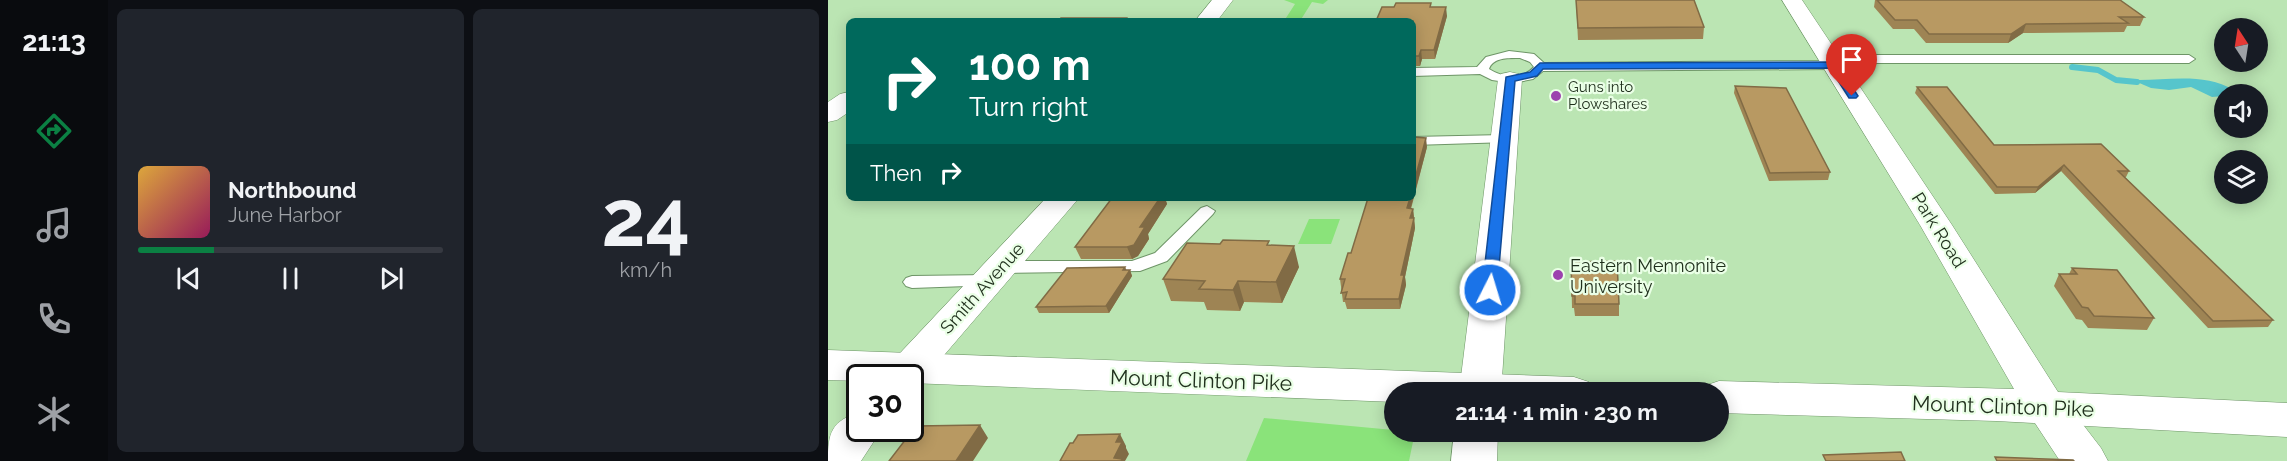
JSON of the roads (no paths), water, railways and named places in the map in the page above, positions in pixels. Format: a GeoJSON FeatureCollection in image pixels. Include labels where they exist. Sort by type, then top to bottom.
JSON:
{"type":"FeatureCollection","features":[{"type":"Feature","properties":{"kind":"street"},"geometry":{"type":"LineString","coordinates":[[1208,18],[1223,0]]}},
{"type":"Feature","properties":{"kind":"street","name":"Park Road"},"geometry":{"type":"LineString","coordinates":[[1792,0],[1964,268],[2046,408],[2085,461]]}},
{"type":"Feature","properties":{"kind":"street"},"geometry":{"type":"LineString","coordinates":[[1481,382],[1504,139],[1496,75]]}},
{"type":"Feature","properties":{"kind":"street"},"geometry":{"type":"LineString","coordinates":[[828,114],[846,102]]}},
{"type":"Feature","properties":{"kind":"street","name":"Smith Avenue"},"geometry":{"type":"LineString","coordinates":[[914,364],[1060,201]]}},
{"type":"Feature","properties":{"kind":"street","name":"Mount Clinton Pike"},"geometry":{"type":"LineString","coordinates":[[828,365],[846,367]]}},
{"type":"Feature","properties":{"kind":"street","name":"Mount Clinton Pike"},"geometry":{"type":"LineString","coordinates":[[924,375],[1384,400]]}},
{"type":"Feature","properties":{"kind":"street","name":"Mount Clinton Pike"},"geometry":{"type":"LineString","coordinates":[[1729,397],[2046,408],[2287,420]]}},
{"type":"Feature","properties":{"kind":"street"},"geometry":{"type":"LineString","coordinates":[[835,461],[850,442]]}},
{"type":"Feature","properties":{"kind":"street"},"geometry":{"type":"LineString","coordinates":[[1474,461],[1476,442]]}},
{"type":"Feature","properties":{"kind":"lane"},"geometry":{"type":"LineString","coordinates":[[1496,75],[1485,63],[1489,59],[1504,54],[1530,56],[1536,59],[1540,66]]}},
{"type":"Feature","properties":{"kind":"lane"},"geometry":{"type":"LineString","coordinates":[[1540,66],[2189,59]]}},
{"type":"Feature","properties":{"kind":"lane"},"geometry":{"type":"LineString","coordinates":[[1416,72],[1534,74],[1540,66]]}},
{"type":"Feature","properties":{"kind":"lane"},"geometry":{"type":"LineString","coordinates":[[1416,141],[1504,139]]}},
{"type":"Feature","properties":{"kind":"lane"},"geometry":{"type":"LineString","coordinates":[[912,282],[996,274],[1134,267],[1161,257],[1207,211]]}},
{"type":"Feature","properties":{"kind":"water"},"geometry":{"type":"Polygon","coordinates":[[[2200,79],[2220,84],[2214,84],[2214,97],[2212,97],[2191,87],[2169,90],[2151,88],[2137,82],[2139,80],[2200,79]]]}},
{"type":"Feature","properties":{"kind":"waterway"},"geometry":{"type":"LineString","coordinates":[[2072,67],[2098,70],[2116,80],[2137,82]]}},
{"type":"Feature","properties":{"kind":"place","name":"Guns into Plowshares"},"geometry":{"type":"Point","coordinates":[1556,96]}},
{"type":"Feature","properties":{"kind":"place","name":"Eastern Mennonite University"},"geometry":{"type":"Point","coordinates":[1558,275]}}]}
